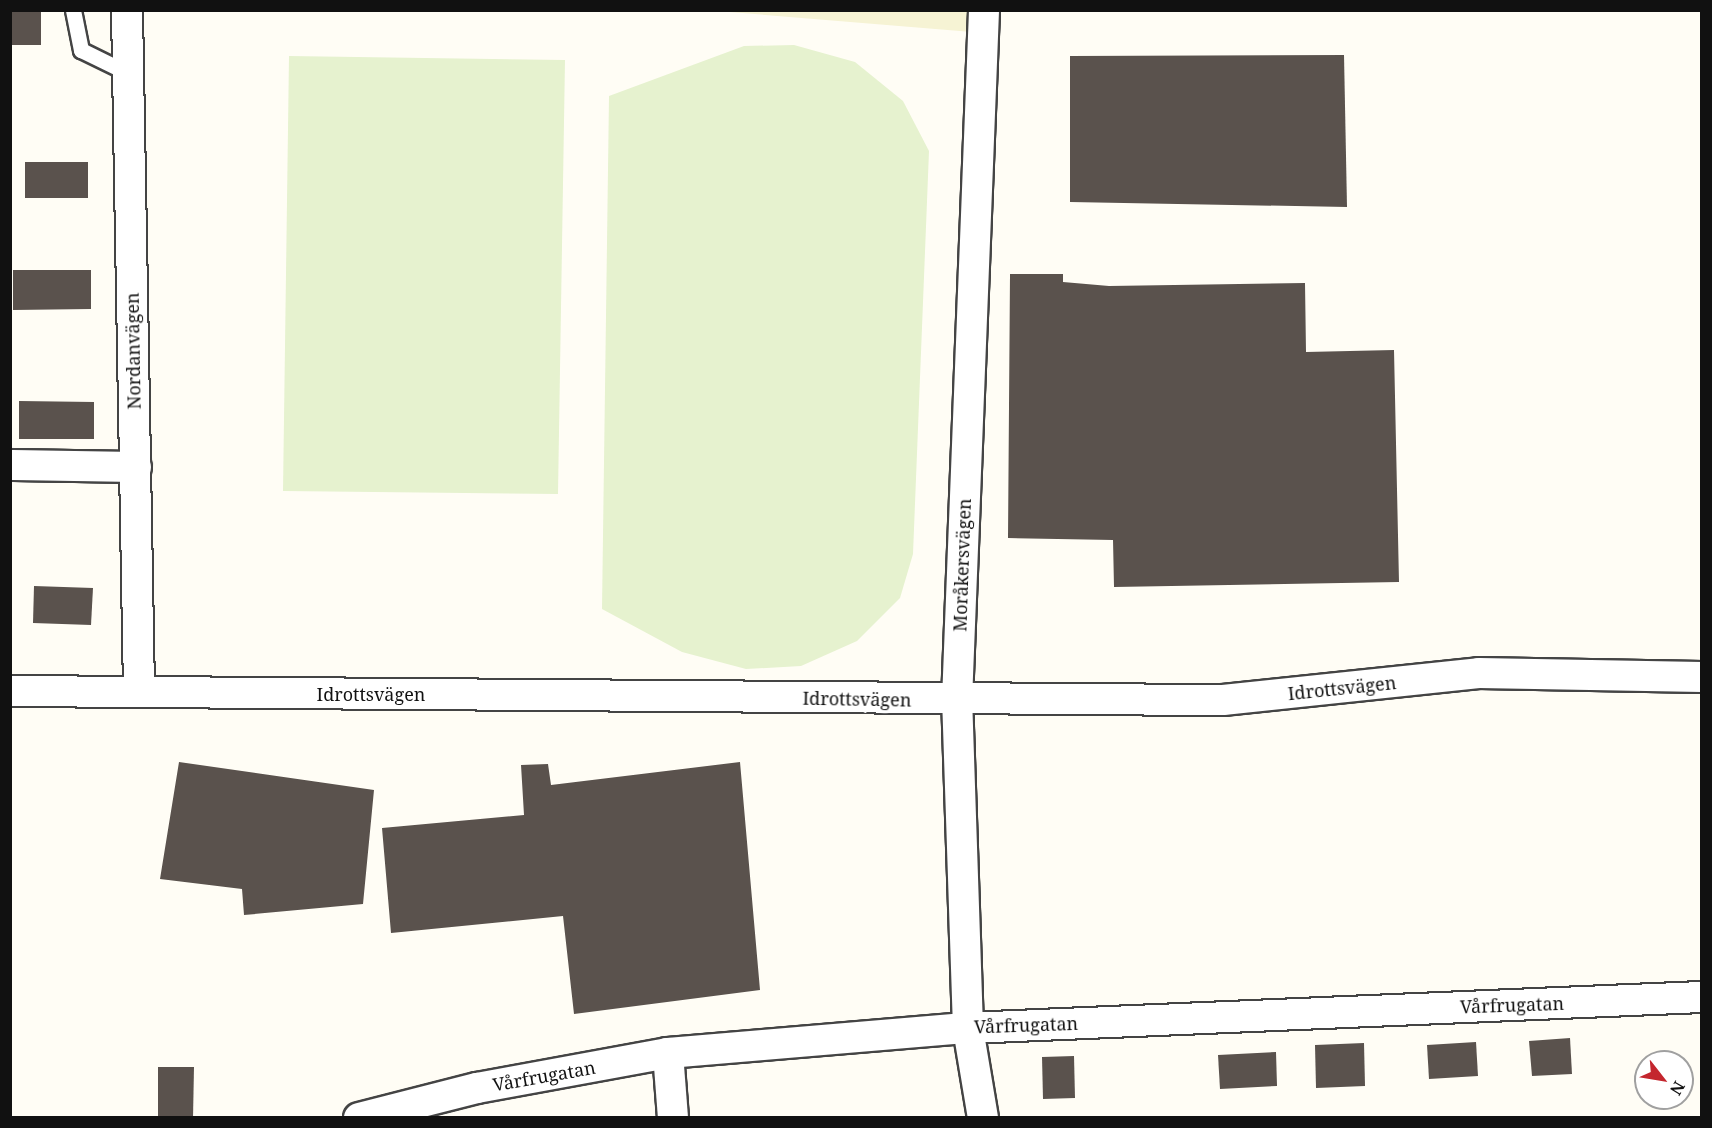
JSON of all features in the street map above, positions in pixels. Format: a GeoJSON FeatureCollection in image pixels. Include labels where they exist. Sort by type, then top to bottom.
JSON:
{"type":"FeatureCollection","features":[{"type":"Feature","properties":{"kind":"street","name":"Nordanvägen"},"geometry":{"type":"LineString","coordinates":[[127,10],[140,692]]}},
{"type":"Feature","properties":{"kind":"street","name":"Moråkersvägen"},"geometry":{"type":"LineString","coordinates":[[983,1118],[968,1028],[957,701],[984,10]]}},
{"type":"Feature","properties":{"kind":"street"},"geometry":{"type":"LineString","coordinates":[[10,465],[136,467]]}},
{"type":"Feature","properties":{"kind":"street","name":"Idrottsvägen"},"geometry":{"type":"LineString","coordinates":[[10,691],[957,701],[1223,700],[1479,673],[1701,677]]}},
{"type":"Feature","properties":{"kind":"street","name":"Vårfrugatan"},"geometry":{"type":"LineString","coordinates":[[359,1118],[477,1088],[668,1053],[968,1028],[1701,997]]}},
{"type":"Feature","properties":{"kind":"street"},"geometry":{"type":"LineString","coordinates":[[668,1053],[673,1118]]}},
{"type":"Feature","properties":{"kind":"lane"},"geometry":{"type":"LineString","coordinates":[[73,10],[81,51],[128,74]]}},
{"type":"Feature","properties":{"kind":"shaded area"},"geometry":{"type":"Polygon","coordinates":[[[717,11],[984,11],[984,33],[717,11]]]}},
{"type":"Feature","properties":{"kind":"green space"},"geometry":{"type":"Polygon","coordinates":[[[794,45],[855,62],[903,101],[929,151],[913,554],[900,598],[857,641],[801,666],[746,669],[682,652],[602,609],[609,96],[744,46],[794,45]]]}},
{"type":"Feature","properties":{"kind":"green space"},"geometry":{"type":"Polygon","coordinates":[[[289,56],[565,60],[558,494],[283,491],[289,56]]]}},
{"type":"Feature","properties":{"kind":"building"},"geometry":{"type":"Polygon","coordinates":[[[10,10],[41,10],[41,45],[10,45],[10,10]]]}},
{"type":"Feature","properties":{"kind":"building"},"geometry":{"type":"Polygon","coordinates":[[[1344,55],[1347,207],[1070,202],[1070,56],[1344,55]]]}},
{"type":"Feature","properties":{"kind":"building"},"geometry":{"type":"Polygon","coordinates":[[[25,162],[88,162],[88,198],[25,198],[25,162]]]}},
{"type":"Feature","properties":{"kind":"building"},"geometry":{"type":"Polygon","coordinates":[[[13,270],[91,270],[91,309],[13,310],[13,270]]]}},
{"type":"Feature","properties":{"kind":"building"},"geometry":{"type":"Polygon","coordinates":[[[1010,274],[1063,274],[1063,282],[1109,286],[1305,283],[1306,352],[1394,350],[1399,582],[1114,587],[1113,540],[1008,538],[1010,274]]]}},
{"type":"Feature","properties":{"kind":"building"},"geometry":{"type":"Polygon","coordinates":[[[19,401],[94,402],[94,439],[19,439],[19,401]]]}},
{"type":"Feature","properties":{"kind":"building"},"geometry":{"type":"Polygon","coordinates":[[[34,586],[93,588],[91,625],[33,623],[34,586]]]}},
{"type":"Feature","properties":{"kind":"building"},"geometry":{"type":"Polygon","coordinates":[[[179,762],[374,790],[363,904],[244,915],[242,889],[160,879],[179,762]]]}},
{"type":"Feature","properties":{"kind":"building"},"geometry":{"type":"Polygon","coordinates":[[[740,762],[760,990],[574,1014],[563,916],[391,933],[382,828],[524,815],[521,765],[548,764],[551,785],[740,762]]]}},
{"type":"Feature","properties":{"kind":"building"},"geometry":{"type":"Polygon","coordinates":[[[1570,1038],[1572,1074],[1532,1076],[1529,1041],[1570,1038]]]}},
{"type":"Feature","properties":{"kind":"building"},"geometry":{"type":"Polygon","coordinates":[[[1476,1042],[1478,1076],[1429,1079],[1427,1045],[1476,1042]]]}},
{"type":"Feature","properties":{"kind":"building"},"geometry":{"type":"Polygon","coordinates":[[[1364,1043],[1365,1086],[1316,1088],[1315,1045],[1364,1043]]]}},
{"type":"Feature","properties":{"kind":"building"},"geometry":{"type":"Polygon","coordinates":[[[1276,1052],[1277,1086],[1220,1089],[1218,1055],[1276,1052]]]}},
{"type":"Feature","properties":{"kind":"building"},"geometry":{"type":"Polygon","coordinates":[[[1074,1056],[1075,1098],[1043,1099],[1042,1057],[1074,1056]]]}},
{"type":"Feature","properties":{"kind":"building"},"geometry":{"type":"Polygon","coordinates":[[[158,1067],[194,1067],[193,1118],[158,1118],[158,1067]]]}}]}
